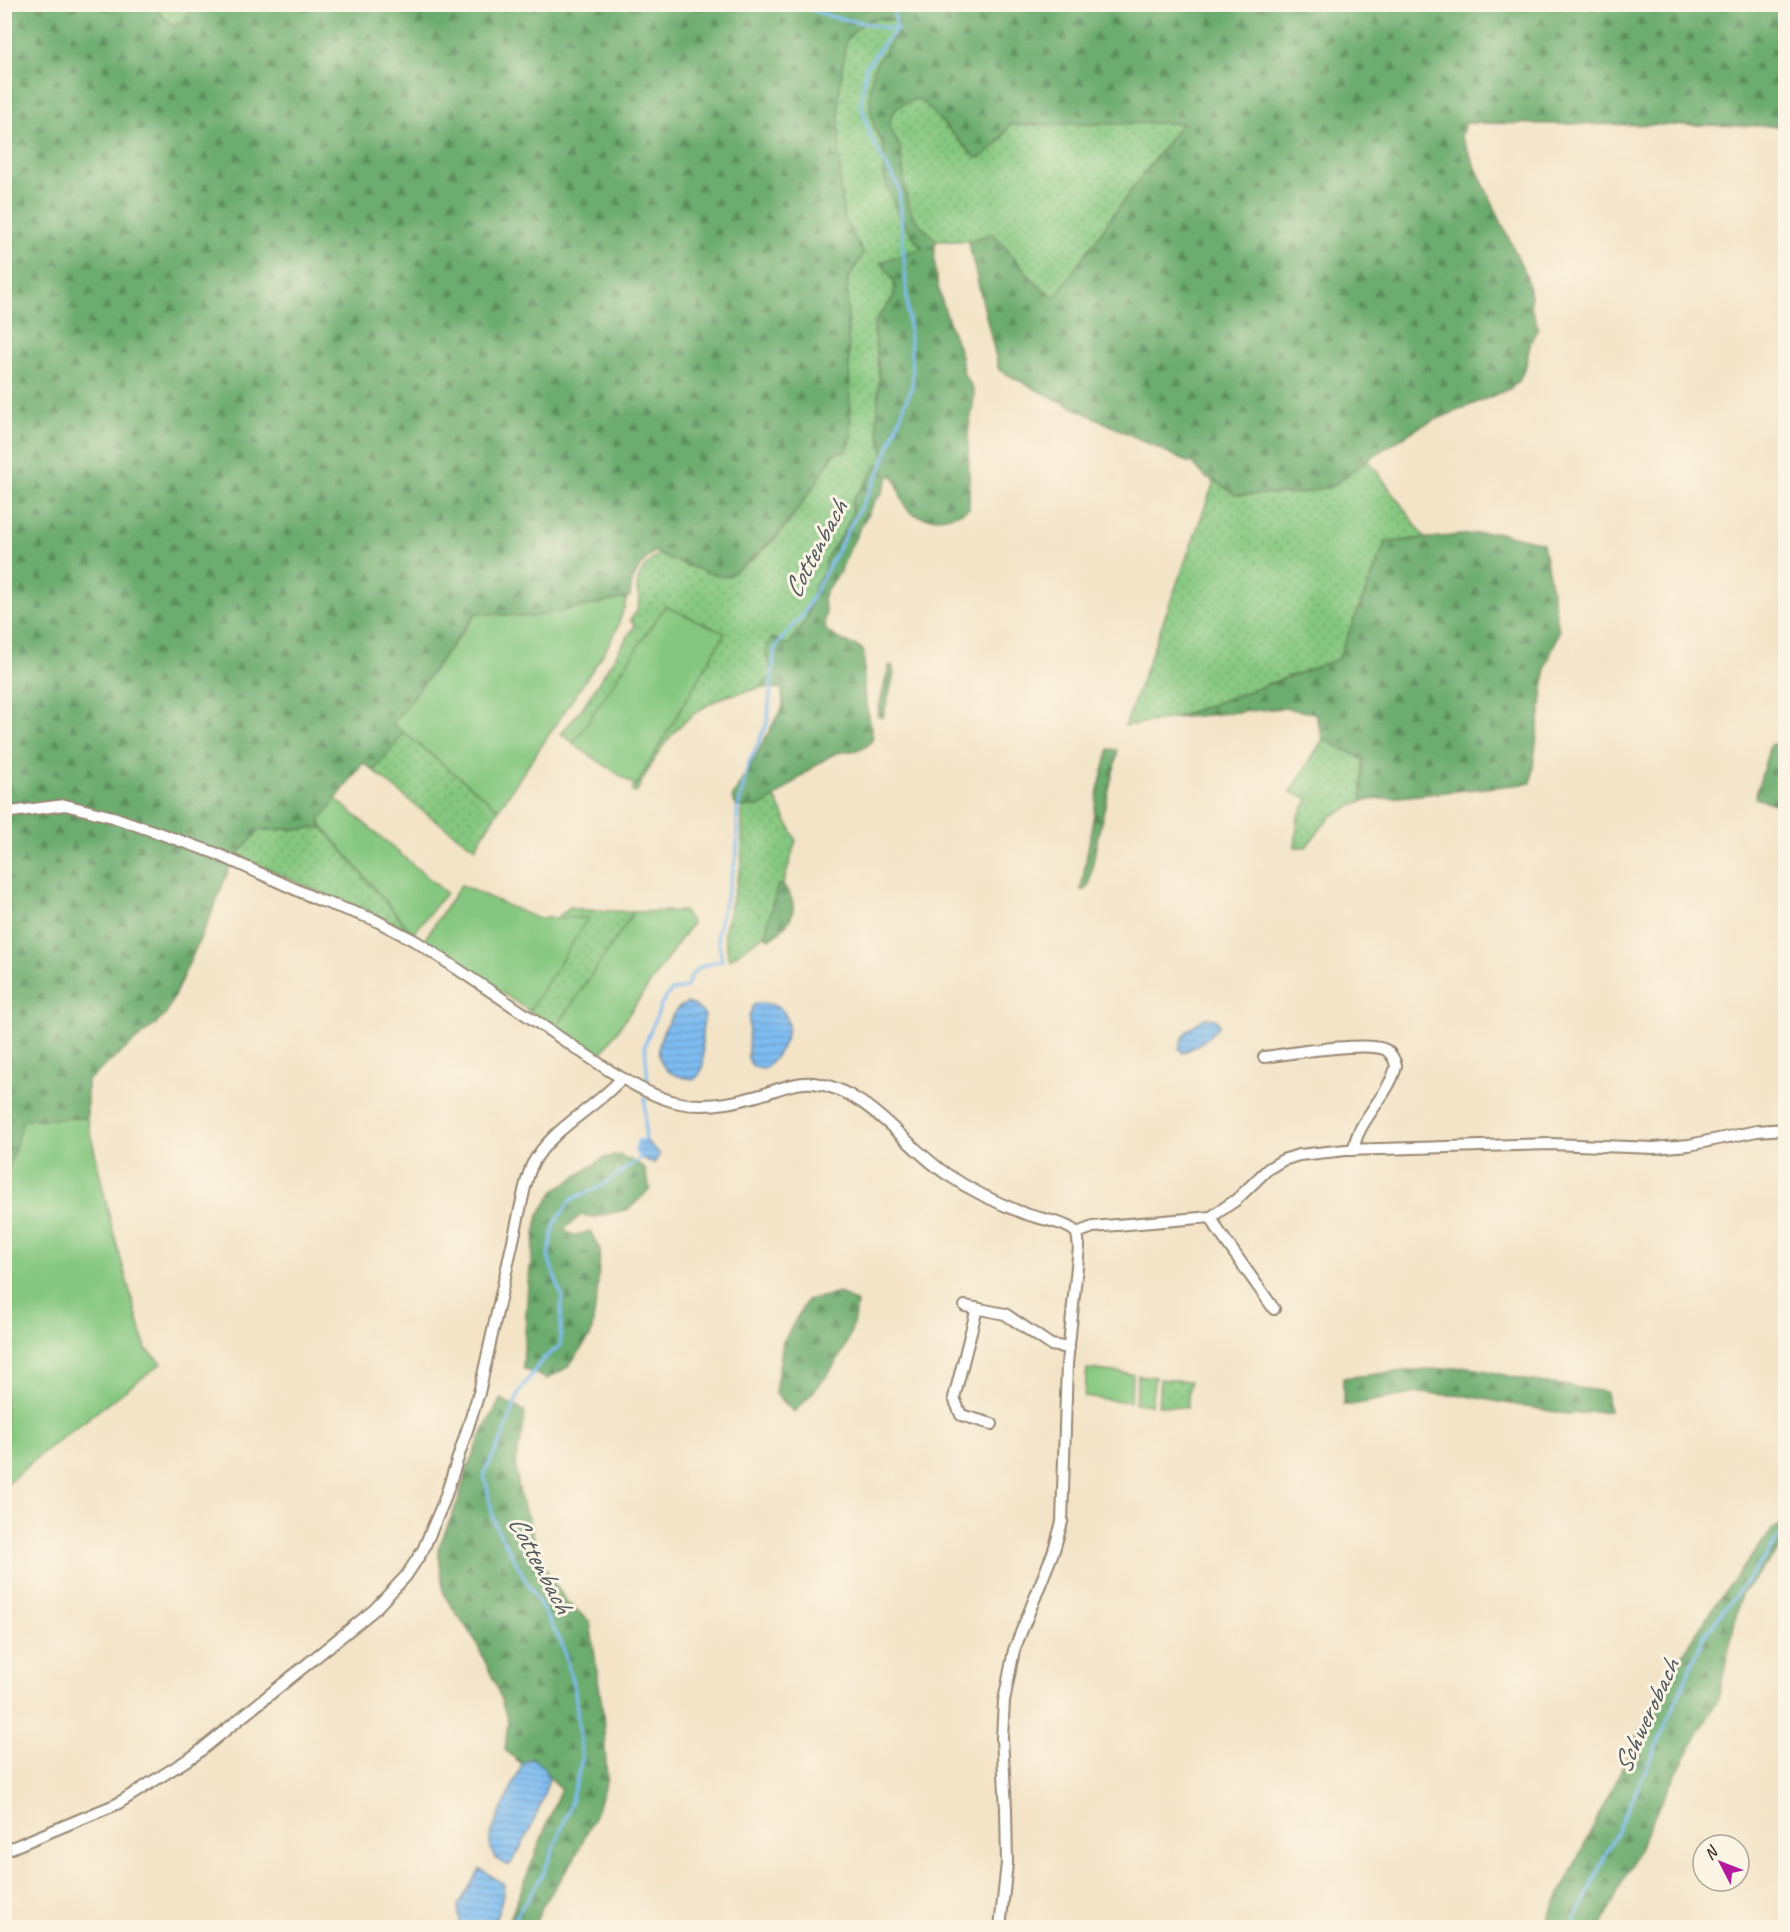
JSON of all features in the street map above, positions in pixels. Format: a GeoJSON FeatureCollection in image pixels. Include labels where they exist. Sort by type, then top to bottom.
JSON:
{"type":"FeatureCollection","features":[{"type":"Feature","properties":{"kind":"street"},"geometry":{"type":"LineString","coordinates":[[4,816],[11,812],[65,805],[113,818],[215,853],[319,900],[373,920],[417,942],[622,1078],[663,1099],[689,1106],[747,1099],[801,1083],[826,1085],[854,1099],[882,1118],[948,1175],[1004,1205],[1070,1228],[1077,1233],[1079,1247],[1069,1348],[1062,1522],[1054,1550],[1014,1650],[1004,1701],[1002,1738],[1007,1863],[1000,1928]]}},
{"type":"Feature","properties":{"kind":"street"},"geometry":{"type":"LineString","coordinates":[[1264,1057],[1342,1048],[1379,1048],[1390,1053],[1396,1066],[1393,1077],[1358,1134],[1354,1150]]}},
{"type":"Feature","properties":{"kind":"street"},"geometry":{"type":"LineString","coordinates":[[4,1851],[68,1826],[117,1803],[195,1755],[374,1610],[406,1576],[423,1550],[444,1501],[479,1393],[525,1187],[532,1166],[546,1146],[608,1093],[622,1078]]}},
{"type":"Feature","properties":{"kind":"street"},"geometry":{"type":"LineString","coordinates":[[1077,1233],[1093,1227],[1211,1217],[1236,1200],[1262,1173],[1283,1160],[1299,1155],[1354,1150],[1551,1144],[1654,1148],[1689,1145],[1757,1131],[1785,1129]]}},
{"type":"Feature","properties":{"kind":"street"},"geometry":{"type":"LineString","coordinates":[[1211,1217],[1274,1309]]}},
{"type":"Feature","properties":{"kind":"street"},"geometry":{"type":"LineString","coordinates":[[965,1306],[1005,1314],[1051,1345],[1069,1348]]}},
{"type":"Feature","properties":{"kind":"street"},"geometry":{"type":"LineString","coordinates":[[977,1308],[954,1398],[961,1415],[992,1424]]}},
{"type":"Feature","properties":{"kind":"green space"},"geometry":{"type":"Polygon","coordinates":[[[193,4],[1785,5],[1785,126],[1465,123],[1461,136],[1526,275],[1531,307],[1538,327],[1530,344],[1525,369],[1519,380],[1511,388],[1421,426],[1368,459],[1335,485],[1304,493],[1235,495],[1211,478],[1207,479],[1192,462],[1189,463],[999,370],[968,241],[993,233],[1036,284],[1055,297],[1182,123],[1010,125],[993,148],[979,158],[974,156],[924,103],[917,99],[900,106],[892,115],[889,123],[900,149],[907,201],[916,221],[936,241],[935,270],[938,285],[961,356],[964,374],[974,394],[968,435],[969,508],[946,517],[919,516],[906,507],[893,476],[889,476],[882,493],[874,502],[839,573],[826,590],[823,599],[826,611],[824,626],[827,631],[861,648],[864,653],[864,693],[873,738],[864,748],[838,753],[823,760],[767,803],[759,807],[737,807],[732,798],[783,706],[782,689],[758,687],[767,682],[771,676],[766,651],[767,644],[773,638],[781,644],[789,644],[807,618],[815,585],[825,571],[825,561],[842,536],[853,513],[854,497],[878,464],[883,464],[885,460],[877,425],[879,375],[874,324],[891,300],[895,288],[894,281],[880,262],[922,248],[904,223],[890,195],[884,175],[883,147],[872,119],[870,106],[873,71],[879,58],[895,36],[898,23],[887,18],[871,19],[857,28],[846,41],[839,94],[840,188],[844,218],[863,253],[847,283],[851,440],[846,452],[835,453],[795,514],[783,528],[758,554],[729,575],[717,575],[700,570],[655,551],[637,571],[630,597],[532,617],[476,613],[393,724],[404,733],[374,771],[363,763],[319,822],[323,828],[260,830],[236,856],[165,1016],[87,1081],[87,1118],[23,1120],[5,1183],[5,5],[155,5],[161,15],[174,26],[183,22],[193,4]]]}},
{"type":"Feature","properties":{"kind":"green space"},"geometry":{"type":"Polygon","coordinates":[[[155,5],[193,5],[183,22],[174,26],[161,15],[155,5]]]}},
{"type":"Feature","properties":{"kind":"green space"},"geometry":{"type":"Polygon","coordinates":[[[878,18],[896,21],[898,33],[891,43],[874,128],[882,143],[883,164],[898,215],[922,249],[892,275],[895,290],[893,296],[874,324],[879,375],[877,425],[885,460],[883,464],[878,464],[852,501],[853,513],[834,546],[823,575],[818,580],[808,606],[807,618],[790,644],[781,644],[777,639],[767,658],[772,678],[763,686],[724,697],[694,714],[681,725],[661,749],[636,793],[633,792],[634,783],[561,734],[583,707],[635,625],[630,620],[637,611],[640,598],[637,586],[642,571],[658,554],[724,576],[730,575],[757,556],[774,540],[790,521],[835,452],[850,445],[847,283],[863,253],[847,225],[841,207],[837,155],[838,98],[846,41],[859,26],[878,18]]]}},
{"type":"Feature","properties":{"kind":"green space"},"geometry":{"type":"Polygon","coordinates":[[[917,99],[924,103],[974,156],[1000,142],[1010,125],[1183,122],[1055,297],[1036,284],[993,233],[968,241],[936,241],[916,221],[907,201],[900,149],[889,123],[897,108],[917,99]]]}},
{"type":"Feature","properties":{"kind":"green space"},"geometry":{"type":"Polygon","coordinates":[[[1368,459],[1426,539],[1386,542],[1338,659],[1174,718],[1125,726],[1213,485],[1211,478],[1335,485],[1368,459]]]}},
{"type":"Feature","properties":{"kind":"green space"},"geometry":{"type":"Polygon","coordinates":[[[1495,532],[1543,543],[1559,631],[1546,666],[1531,783],[1362,801],[1363,759],[1323,739],[1315,713],[1282,708],[1174,718],[1338,659],[1386,542],[1495,532]]]}},
{"type":"Feature","properties":{"kind":"green space"},"geometry":{"type":"Polygon","coordinates":[[[627,598],[617,629],[603,654],[499,809],[393,724],[477,613],[532,617],[627,598]]]}},
{"type":"Feature","properties":{"kind":"green space"},"geometry":{"type":"Polygon","coordinates":[[[665,606],[725,633],[636,786],[573,744],[665,606]]]}},
{"type":"Feature","properties":{"kind":"green space"},"geometry":{"type":"Polygon","coordinates":[[[892,665],[894,674],[883,718],[877,716],[889,666],[892,665]]]}},
{"type":"Feature","properties":{"kind":"green space"},"geometry":{"type":"Polygon","coordinates":[[[404,733],[499,809],[475,848],[421,810],[374,771],[404,733]]]}},
{"type":"Feature","properties":{"kind":"green space"},"geometry":{"type":"Polygon","coordinates":[[[1323,739],[1363,759],[1362,801],[1331,816],[1306,847],[1295,847],[1298,817],[1309,799],[1291,792],[1323,739]]]}},
{"type":"Feature","properties":{"kind":"green space"},"geometry":{"type":"Polygon","coordinates":[[[1786,742],[1785,807],[1755,798],[1770,745],[1786,742]]]}},
{"type":"Feature","properties":{"kind":"green space"},"geometry":{"type":"Polygon","coordinates":[[[1109,749],[1117,750],[1117,756],[1098,835],[1089,886],[1081,890],[1098,790],[1109,749]]]}},
{"type":"Feature","properties":{"kind":"green space"},"geometry":{"type":"Polygon","coordinates":[[[775,797],[796,840],[783,885],[778,885],[776,891],[765,934],[729,960],[724,933],[742,862],[742,807],[759,807],[775,797]]]}},
{"type":"Feature","properties":{"kind":"green space"},"geometry":{"type":"Polygon","coordinates":[[[336,799],[446,893],[413,934],[319,822],[336,799]]]}},
{"type":"Feature","properties":{"kind":"green space"},"geometry":{"type":"Polygon","coordinates":[[[323,828],[413,934],[386,919],[236,855],[259,830],[323,828]]]}},
{"type":"Feature","properties":{"kind":"green space"},"geometry":{"type":"Polygon","coordinates":[[[461,885],[536,918],[588,918],[529,1011],[424,940],[461,885]]]}},
{"type":"Feature","properties":{"kind":"green space"},"geometry":{"type":"Polygon","coordinates":[[[778,885],[783,885],[789,893],[793,908],[792,915],[784,927],[770,939],[765,934],[778,885]]]}},
{"type":"Feature","properties":{"kind":"green space"},"geometry":{"type":"Polygon","coordinates":[[[570,907],[585,910],[634,912],[556,1028],[529,1011],[587,919],[557,918],[570,907]]]}},
{"type":"Feature","properties":{"kind":"green space"},"geometry":{"type":"Polygon","coordinates":[[[683,911],[692,923],[599,1057],[556,1028],[634,912],[683,911]]]}},
{"type":"Feature","properties":{"kind":"green space"},"geometry":{"type":"Polygon","coordinates":[[[87,1118],[111,1224],[146,1349],[162,1363],[46,1450],[5,1485],[5,1183],[23,1120],[87,1118]]]}},
{"type":"Feature","properties":{"kind":"green space"},"geometry":{"type":"Polygon","coordinates":[[[619,1155],[644,1167],[650,1189],[629,1209],[595,1217],[581,1215],[563,1230],[576,1236],[590,1231],[600,1250],[597,1295],[591,1335],[568,1367],[547,1379],[523,1368],[528,1283],[538,1216],[554,1191],[604,1158],[619,1155]]]}},
{"type":"Feature","properties":{"kind":"green space"},"geometry":{"type":"Polygon","coordinates":[[[840,1293],[857,1303],[847,1343],[835,1365],[794,1412],[775,1393],[783,1342],[807,1300],[840,1293]]]}},
{"type":"Feature","properties":{"kind":"green space"},"geometry":{"type":"Polygon","coordinates":[[[1469,1367],[1526,1380],[1606,1392],[1609,1411],[1567,1414],[1467,1396],[1417,1393],[1343,1405],[1343,1378],[1469,1367]]]}},
{"type":"Feature","properties":{"kind":"green space"},"geometry":{"type":"Polygon","coordinates":[[[1087,1369],[1133,1374],[1130,1402],[1084,1397],[1087,1369]]]}},
{"type":"Feature","properties":{"kind":"green space"},"geometry":{"type":"Polygon","coordinates":[[[1138,1375],[1155,1377],[1151,1405],[1135,1403],[1138,1375]]]}},
{"type":"Feature","properties":{"kind":"green space"},"geometry":{"type":"Polygon","coordinates":[[[1160,1379],[1190,1381],[1187,1408],[1158,1405],[1160,1379]]]}},
{"type":"Feature","properties":{"kind":"green space"},"geometry":{"type":"Polygon","coordinates":[[[501,1399],[525,1412],[515,1462],[520,1496],[544,1566],[566,1601],[590,1622],[603,1713],[607,1779],[594,1818],[574,1859],[543,1905],[534,1927],[507,1927],[561,1788],[532,1758],[522,1764],[505,1750],[508,1721],[496,1685],[475,1640],[444,1595],[438,1549],[458,1501],[467,1469],[485,1427],[501,1399]]]}},
{"type":"Feature","properties":{"kind":"green space"},"geometry":{"type":"Polygon","coordinates":[[[1785,1522],[1785,1543],[1741,1594],[1718,1699],[1668,1788],[1601,1927],[1544,1927],[1663,1684],[1718,1601],[1772,1530],[1785,1522]]]}},
{"type":"Feature","properties":{"kind":"water"},"geometry":{"type":"Polygon","coordinates":[[[687,1003],[695,1006],[705,1015],[702,1031],[703,1064],[695,1079],[682,1077],[665,1068],[660,1061],[659,1053],[662,1034],[668,1023],[678,1008],[687,1003]]]}},
{"type":"Feature","properties":{"kind":"water"},"geometry":{"type":"Polygon","coordinates":[[[760,1003],[774,1005],[783,1011],[788,1030],[779,1051],[764,1069],[754,1066],[748,1058],[749,1017],[753,1005],[760,1003]]]}},
{"type":"Feature","properties":{"kind":"water"},"geometry":{"type":"Polygon","coordinates":[[[1206,1018],[1218,1021],[1219,1026],[1204,1041],[1183,1053],[1179,1048],[1185,1034],[1206,1018]]]}},
{"type":"Feature","properties":{"kind":"water"},"geometry":{"type":"Polygon","coordinates":[[[645,1140],[660,1154],[654,1163],[641,1158],[636,1151],[638,1141],[645,1140]]]}},
{"type":"Feature","properties":{"kind":"water"},"geometry":{"type":"Polygon","coordinates":[[[532,1758],[543,1767],[549,1779],[533,1824],[509,1866],[493,1855],[490,1836],[522,1764],[532,1758]]]}},
{"type":"Feature","properties":{"kind":"water"},"geometry":{"type":"Polygon","coordinates":[[[480,1869],[504,1884],[503,1896],[491,1927],[463,1927],[460,1925],[458,1906],[480,1869]]]}},
{"type":"Feature","properties":{"kind":"waterway"},"geometry":{"type":"LineString","coordinates":[[794,4],[829,16],[897,30]]}},
{"type":"Feature","properties":{"kind":"waterway","name":"Cottenbach"},"geometry":{"type":"LineString","coordinates":[[892,4],[897,29]]}},
{"type":"Feature","properties":{"kind":"waterway","name":"Cottenbach"},"geometry":{"type":"LineString","coordinates":[[648,1085],[645,1044],[662,1003],[671,991],[687,987],[692,975],[699,968],[722,960],[717,934],[737,854],[737,812],[748,765],[767,724],[775,647],[802,616],[880,471],[913,383],[899,188],[870,136],[861,102],[866,67],[887,39],[897,30]]}},
{"type":"Feature","properties":{"kind":"waterway","name":"Cottenbach"},"geometry":{"type":"LineString","coordinates":[[509,1928],[544,1872],[568,1812],[582,1759],[575,1691],[562,1644],[495,1525],[484,1474],[504,1434],[519,1392],[542,1360],[560,1346],[562,1297],[548,1257],[555,1223],[572,1199],[600,1187],[641,1158],[636,1151],[638,1141],[645,1140],[645,1098]]}},
{"type":"Feature","properties":{"kind":"waterway","name":"Schwerobach"},"geometry":{"type":"LineString","coordinates":[[1571,1928],[1651,1759],[1704,1636],[1782,1535]]}}]}
